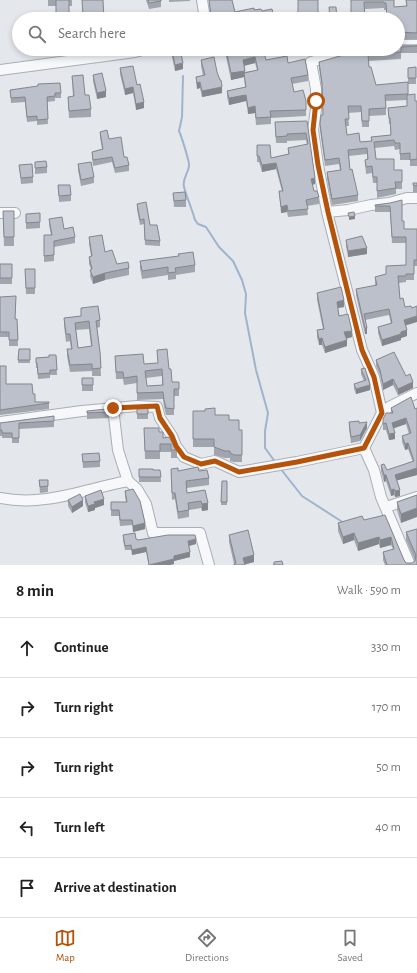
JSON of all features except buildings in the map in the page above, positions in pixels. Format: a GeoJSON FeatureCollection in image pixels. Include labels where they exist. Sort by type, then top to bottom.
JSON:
{"type":"FeatureCollection","features":[{"type":"Feature","properties":{"kind":"street"},"geometry":{"type":"LineString","coordinates":[[202,0],[204,12]]}},
{"type":"Feature","properties":{"kind":"street"},"geometry":{"type":"LineString","coordinates":[[405,45],[417,45]]}},
{"type":"Feature","properties":{"kind":"street"},"geometry":{"type":"LineString","coordinates":[[0,70],[107,56]]}},
{"type":"Feature","properties":{"kind":"street"},"geometry":{"type":"LineString","coordinates":[[331,56],[311,62],[316,89],[316,109],[313,130],[318,165],[328,212],[362,350],[374,377],[382,413]]}},
{"type":"Feature","properties":{"kind":"street"},"geometry":{"type":"LineString","coordinates":[[328,212],[389,203],[407,198],[417,198]]}},
{"type":"Feature","properties":{"kind":"street"},"geometry":{"type":"LineString","coordinates":[[0,213],[15,213]]}},
{"type":"Feature","properties":{"kind":"street"},"geometry":{"type":"LineString","coordinates":[[364,448],[382,413],[389,407],[417,393]]}},
{"type":"Feature","properties":{"kind":"street"},"geometry":{"type":"LineString","coordinates":[[0,422],[82,411],[157,406],[160,418],[184,457],[201,464],[215,461],[239,472],[364,448]]}},
{"type":"Feature","properties":{"kind":"street"},"geometry":{"type":"LineString","coordinates":[[113,408],[118,450],[128,480],[146,504],[153,533],[200,534],[206,550],[209,565]]}},
{"type":"Feature","properties":{"kind":"street"},"geometry":{"type":"LineString","coordinates":[[364,448],[374,470],[381,497],[410,565]]}},
{"type":"Feature","properties":{"kind":"street"},"geometry":{"type":"LineString","coordinates":[[0,498],[23,500],[59,498],[128,480]]}},
{"type":"Feature","properties":{"kind":"street"},"geometry":{"type":"LineString","coordinates":[[386,507],[417,497]]}},
{"type":"Feature","properties":{"kind":"waterway"},"geometry":{"type":"LineString","coordinates":[[183,76],[182,117],[179,131],[189,164],[184,181],[184,187],[195,220],[198,224],[206,227],[219,247],[233,261],[242,280],[246,294],[245,313],[256,370],[268,413],[265,431],[265,448],[276,463]]}},
{"type":"Feature","properties":{"kind":"waterway"},"geometry":{"type":"LineString","coordinates":[[280,468],[302,496],[344,523]]}},
{"type":"Feature","properties":{"kind":"route"},"geometry":{"type":"LineString","coordinates":[[113,408],[157,406],[160,418],[166,425],[176,446],[184,457],[201,464],[215,461],[239,472],[364,448],[382,413],[374,377],[362,350],[318,165],[313,130],[316,101]]}}]}
